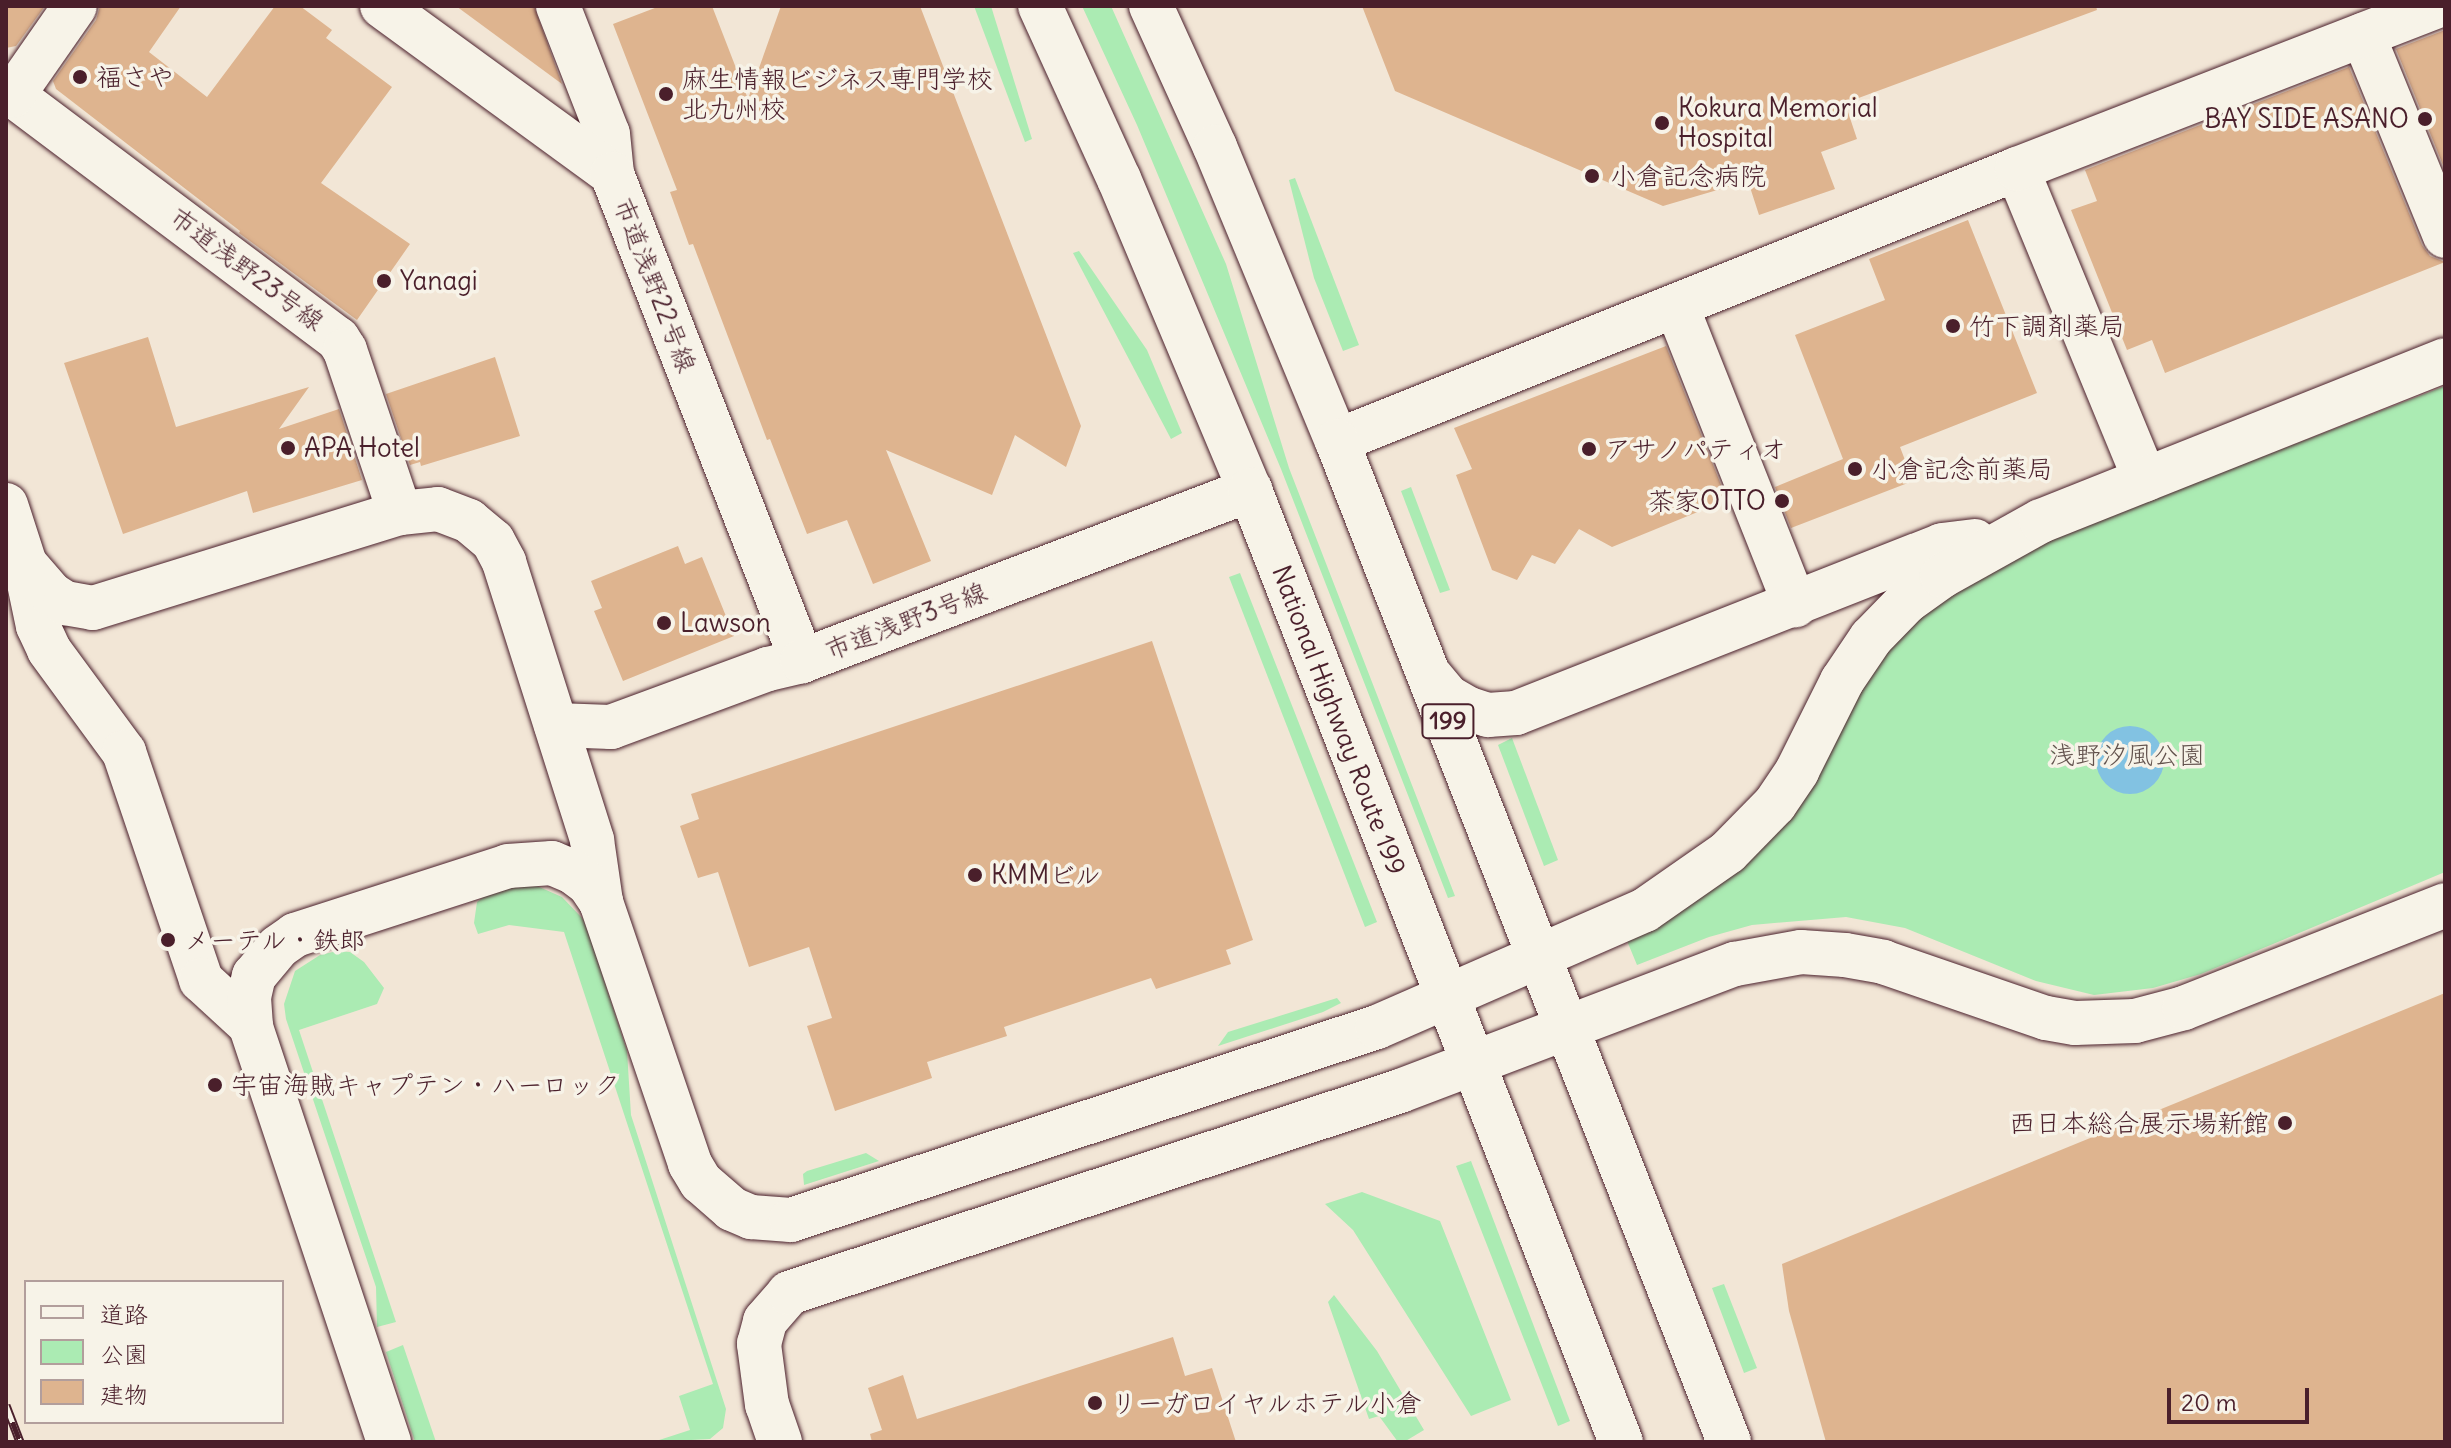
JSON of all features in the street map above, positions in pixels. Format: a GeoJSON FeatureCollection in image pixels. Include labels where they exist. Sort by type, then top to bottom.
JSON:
{"type":"FeatureCollection","features":[{"type":"Feature","properties":{"kind":"main road"},"geometry":{"type":"LineString","coordinates":[[10,92],[75,6]]}},
{"type":"Feature","properties":{"kind":"main road","name":"市道浅野22号線"},"geometry":{"type":"LineString","coordinates":[[382,6],[612,174],[802,661]]}},
{"type":"Feature","properties":{"kind":"main road"},"geometry":{"type":"LineString","coordinates":[[558,6],[608,134],[612,174]]}},
{"type":"Feature","properties":{"kind":"main road","name":"National Highway Route 199"},"geometry":{"type":"LineString","coordinates":[[1040,6],[1119,179],[1250,490],[1621,1442]]}},
{"type":"Feature","properties":{"kind":"main road","name":"199"},"geometry":{"type":"LineString","coordinates":[[1151,6],[1215,147],[1337,441],[1570,1028],[1729,1442]]}},
{"type":"Feature","properties":{"kind":"main road"},"geometry":{"type":"LineString","coordinates":[[1337,441],[2017,169],[2438,6]]}},
{"type":"Feature","properties":{"kind":"main road"},"geometry":{"type":"LineString","coordinates":[[2363,35],[2445,236]]}},
{"type":"Feature","properties":{"kind":"main road","name":"市道浅野23号線"},"geometry":{"type":"LineString","coordinates":[[10,92],[338,339],[345,350],[400,513]]}},
{"type":"Feature","properties":{"kind":"main road"},"geometry":{"type":"LineString","coordinates":[[2017,169],[2145,480]]}},
{"type":"Feature","properties":{"kind":"main road"},"geometry":{"type":"LineString","coordinates":[[1677,307],[1795,605]]}},
{"type":"Feature","properties":{"kind":"main road"},"geometry":{"type":"LineString","coordinates":[[38,626],[400,513],[418,509],[453,513],[469,521],[493,541],[504,562],[592,840],[601,902],[690,1164],[701,1182],[732,1209],[774,1222],[791,1220],[1377,1027],[1645,910],[1750,832],[1797,771],[1842,681],[1871,638],[1907,601],[1942,576],[2041,521],[2445,360]]}},
{"type":"Feature","properties":{"kind":"main road","name":"市道浅野3号線"},"geometry":{"type":"LineString","coordinates":[[556,725],[611,727],[768,669],[802,661],[1250,490]]}},
{"type":"Feature","properties":{"kind":"main road"},"geometry":{"type":"LineString","coordinates":[[6,505],[25,564],[38,626],[49,650],[113,732],[134,774],[201,980],[251,1026]]}},
{"type":"Feature","properties":{"kind":"main road"},"geometry":{"type":"LineString","coordinates":[[1431,677],[1448,697],[1469,709],[1488,715],[1516,713],[1942,545],[1968,540],[1997,544]]}},
{"type":"Feature","properties":{"kind":"main road"},"geometry":{"type":"LineString","coordinates":[[25,564],[58,599],[93,608]]}},
{"type":"Feature","properties":{"kind":"main road"},"geometry":{"type":"LineString","coordinates":[[389,1442],[251,1026],[249,997],[254,976],[278,947],[318,925],[530,862],[552,863],[573,872],[589,884],[601,902]]}},
{"type":"Feature","properties":{"kind":"main road"},"geometry":{"type":"LineString","coordinates":[[780,1442],[767,1405],[759,1344],[765,1321],[789,1293],[1272,1135],[1474,1064],[1735,964],[1801,952],[1883,962],[2046,1018],[2075,1023],[2135,1021],[2184,1008],[2445,905]]}},
{"type":"Feature","properties":{"kind":"green space"},"geometry":{"type":"Polygon","coordinates":[[[974,6],[991,6],[1032,139],[1025,142],[974,6]]]}},
{"type":"Feature","properties":{"kind":"green space"},"geometry":{"type":"Polygon","coordinates":[[[1082,6],[1111,6],[1226,264],[1289,468],[1455,896],[1448,898],[1281,469],[1137,125],[1082,6]]]}},
{"type":"Feature","properties":{"kind":"green space"},"geometry":{"type":"Polygon","coordinates":[[[1295,178],[1359,345],[1343,351],[1314,278],[1289,180],[1295,178]]]}},
{"type":"Feature","properties":{"kind":"green space"},"geometry":{"type":"Polygon","coordinates":[[[1079,251],[1147,350],[1182,433],[1171,439],[1073,253],[1079,251]]]}},
{"type":"Feature","properties":{"kind":"green space","name":"浅野汐風公園"},"geometry":{"type":"Polygon","coordinates":[[[2445,386],[2445,872],[2201,974],[2153,988],[2094,995],[2036,981],[1905,928],[1846,917],[1752,925],[1709,937],[1637,965],[1625,936],[1742,867],[1796,813],[1864,681],[1908,620],[1997,559],[2445,386]]]}},
{"type":"Feature","properties":{"kind":"green space"},"geometry":{"type":"Polygon","coordinates":[[[1411,487],[1450,590],[1440,593],[1401,491],[1411,487]]]}},
{"type":"Feature","properties":{"kind":"green space"},"geometry":{"type":"Polygon","coordinates":[[[1240,573],[1377,922],[1365,927],[1229,577],[1240,573]]]}},
{"type":"Feature","properties":{"kind":"green space"},"geometry":{"type":"Polygon","coordinates":[[[1512,738],[1558,860],[1544,866],[1498,745],[1512,738]]]}},
{"type":"Feature","properties":{"kind":"green space"},"geometry":{"type":"Polygon","coordinates":[[[512,885],[537,886],[562,897],[583,919],[589,934],[627,1051],[631,1115],[726,1409],[723,1428],[710,1439],[653,1442],[690,1430],[679,1396],[713,1384],[564,932],[509,925],[478,934],[474,923],[477,902],[512,885]]]}},
{"type":"Feature","properties":{"kind":"green space"},"geometry":{"type":"Polygon","coordinates":[[[350,952],[364,962],[384,988],[377,1004],[299,1030],[396,1322],[377,1327],[376,1287],[286,1019],[284,1004],[295,971],[320,955],[350,952]]]}},
{"type":"Feature","properties":{"kind":"green space"},"geometry":{"type":"Polygon","coordinates":[[[1337,998],[1341,1003],[1323,1012],[1218,1046],[1228,1032],[1337,998]]]}},
{"type":"Feature","properties":{"kind":"green space"},"geometry":{"type":"Polygon","coordinates":[[[866,1153],[879,1161],[804,1185],[803,1174],[807,1171],[866,1153]]]}},
{"type":"Feature","properties":{"kind":"green space"},"geometry":{"type":"Polygon","coordinates":[[[1471,1161],[1570,1421],[1558,1426],[1456,1166],[1471,1161]]]}},
{"type":"Feature","properties":{"kind":"green space"},"geometry":{"type":"Polygon","coordinates":[[[1362,1192],[1440,1221],[1511,1400],[1471,1416],[1353,1230],[1325,1204],[1362,1192]]]}},
{"type":"Feature","properties":{"kind":"green space"},"geometry":{"type":"Polygon","coordinates":[[[1724,1284],[1757,1368],[1744,1373],[1712,1288],[1724,1284]]]}},
{"type":"Feature","properties":{"kind":"green space"},"geometry":{"type":"Polygon","coordinates":[[[1334,1295],[1377,1351],[1424,1430],[1404,1442],[1398,1442],[1379,1416],[1369,1419],[1328,1302],[1334,1295]]]}},
{"type":"Feature","properties":{"kind":"green space"},"geometry":{"type":"Polygon","coordinates":[[[403,1345],[436,1442],[415,1442],[386,1352],[403,1345]]]}},
{"type":"Feature","properties":{"kind":"water"},"geometry":{"type":"Polygon","coordinates":[[[2130,726],[2154,736],[2164,760],[2154,784],[2130,794],[2106,784],[2096,760],[2106,736],[2130,726]]]}},
{"type":"Feature","properties":{"kind":"building"},"geometry":{"type":"Polygon","coordinates":[[[6,6],[45,6],[16,46],[6,48],[6,6]]]}},
{"type":"Feature","properties":{"kind":"building"},"geometry":{"type":"Polygon","coordinates":[[[100,6],[181,6],[149,52],[207,97],[275,6],[300,6],[332,30],[326,38],[392,87],[321,183],[410,244],[357,320],[239,233],[56,89],[53,81],[96,20],[100,6]]]}},
{"type":"Feature","properties":{"kind":"building"},"geometry":{"type":"Polygon","coordinates":[[[456,6],[534,6],[562,84],[456,6]]]}},
{"type":"Feature","properties":{"kind":"building"},"geometry":{"type":"Polygon","coordinates":[[[660,6],[712,6],[748,99],[781,6],[920,6],[1081,426],[1066,467],[1015,435],[992,495],[886,450],[931,561],[873,584],[847,520],[807,534],[770,439],[767,440],[693,244],[689,245],[670,192],[677,190],[613,24],[660,6]]]}},
{"type":"Feature","properties":{"kind":"building","name":"Kokura Memorial Hospital"},"geometry":{"type":"Polygon","coordinates":[[[1362,6],[2096,6],[2097,10],[1845,103],[1857,139],[1821,152],[1835,189],[1759,215],[1748,181],[1663,206],[1395,91],[1362,6]]]}},
{"type":"Feature","properties":{"kind":"building"},"geometry":{"type":"Polygon","coordinates":[[[2445,30],[2445,170],[2396,49],[2445,30]]]}},
{"type":"Feature","properties":{"kind":"building"},"geometry":{"type":"Polygon","coordinates":[[[2349,67],[2422,245],[2430,256],[2445,262],[2165,373],[2152,340],[2127,350],[2071,210],[2097,201],[2085,170],[2349,67]]]}},
{"type":"Feature","properties":{"kind":"building"},"geometry":{"type":"Polygon","coordinates":[[[1968,220],[2037,393],[1900,447],[1913,481],[1791,528],[1775,487],[1843,459],[1795,335],[1885,300],[1869,259],[1968,220]]]}},
{"type":"Feature","properties":{"kind":"building"},"geometry":{"type":"Polygon","coordinates":[[[148,337],[176,427],[309,387],[279,429],[339,409],[362,480],[253,513],[247,491],[123,534],[64,363],[148,337]]]}},
{"type":"Feature","properties":{"kind":"building","name":"アサノパティオ"},"geometry":{"type":"Polygon","coordinates":[[[1666,346],[1727,500],[1612,547],[1579,529],[1555,564],[1532,555],[1517,580],[1492,570],[1456,475],[1472,469],[1454,428],[1666,346]]]}},
{"type":"Feature","properties":{"kind":"building"},"geometry":{"type":"Polygon","coordinates":[[[495,357],[520,436],[421,466],[420,462],[410,465],[386,394],[495,357]]]}},
{"type":"Feature","properties":{"kind":"building","name":"Lawson"},"geometry":{"type":"Polygon","coordinates":[[[678,546],[685,564],[702,557],[734,636],[623,681],[594,611],[602,608],[591,581],[678,546]]]}},
{"type":"Feature","properties":{"kind":"building","name":"KMMビル"},"geometry":{"type":"Polygon","coordinates":[[[1152,641],[1253,940],[1226,950],[1231,964],[1156,989],[1151,978],[1004,1027],[1007,1036],[927,1062],[932,1078],[835,1111],[807,1026],[832,1018],[809,947],[749,967],[718,872],[698,878],[680,826],[699,819],[691,794],[1152,641]]]}},
{"type":"Feature","properties":{"kind":"building","name":"西日本総合展示場新館"},"geometry":{"type":"Polygon","coordinates":[[[2445,993],[2445,1442],[1826,1442],[1789,1311],[1782,1264],[2445,993]]]}},
{"type":"Feature","properties":{"kind":"building","name":"リーガロイヤルホテル小倉"},"geometry":{"type":"Polygon","coordinates":[[[1173,1337],[1185,1376],[1212,1368],[1236,1442],[872,1442],[870,1434],[882,1430],[868,1388],[903,1375],[917,1419],[1173,1337]]]}},
{"type":"Feature","properties":{"kind":"railway"},"geometry":{"type":"LineString","coordinates":[[6,1405],[20,1442]]}},
{"type":"Feature","properties":{"kind":"place","name":"福さや"},"geometry":{"type":"Point","coordinates":[80,77]}},
{"type":"Feature","properties":{"kind":"place","name":"麻生情報ビジネス専門学校 北九州校"},"geometry":{"type":"Point","coordinates":[666,94]}},
{"type":"Feature","properties":{"kind":"place","name":"BAY SIDE ASANO"},"geometry":{"type":"Point","coordinates":[2425,119]}},
{"type":"Feature","properties":{"kind":"place","name":"Kokura Memorial Hospital"},"geometry":{"type":"Point","coordinates":[1662,123]}},
{"type":"Feature","properties":{"kind":"place","name":"小倉記念病院"},"geometry":{"type":"Point","coordinates":[1592,176]}},
{"type":"Feature","properties":{"kind":"place","name":"Yanagi"},"geometry":{"type":"Point","coordinates":[384,281]}},
{"type":"Feature","properties":{"kind":"place","name":"竹下調剤薬局"},"geometry":{"type":"Point","coordinates":[1953,326]}},
{"type":"Feature","properties":{"kind":"place","name":"APA Hotel"},"geometry":{"type":"Point","coordinates":[288,448]}},
{"type":"Feature","properties":{"kind":"place","name":"アサノパティオ"},"geometry":{"type":"Point","coordinates":[1589,449]}},
{"type":"Feature","properties":{"kind":"place","name":"小倉記念前薬局"},"geometry":{"type":"Point","coordinates":[1855,469]}},
{"type":"Feature","properties":{"kind":"place","name":"茶家OTTO"},"geometry":{"type":"Point","coordinates":[1782,501]}},
{"type":"Feature","properties":{"kind":"place","name":"Lawson"},"geometry":{"type":"Point","coordinates":[664,623]}},
{"type":"Feature","properties":{"kind":"place","name":"KMMビル"},"geometry":{"type":"Point","coordinates":[975,875]}},
{"type":"Feature","properties":{"kind":"place","name":"メーテル・鉄郎"},"geometry":{"type":"Point","coordinates":[168,940]}},
{"type":"Feature","properties":{"kind":"place","name":"宇宙海賊キャプテン・ハーロック"},"geometry":{"type":"Point","coordinates":[215,1085]}},
{"type":"Feature","properties":{"kind":"place","name":"西日本総合展示場新館"},"geometry":{"type":"Point","coordinates":[2285,1123]}},
{"type":"Feature","properties":{"kind":"place","name":"リーガロイヤルホテル小倉"},"geometry":{"type":"Point","coordinates":[1095,1403]}}]}
